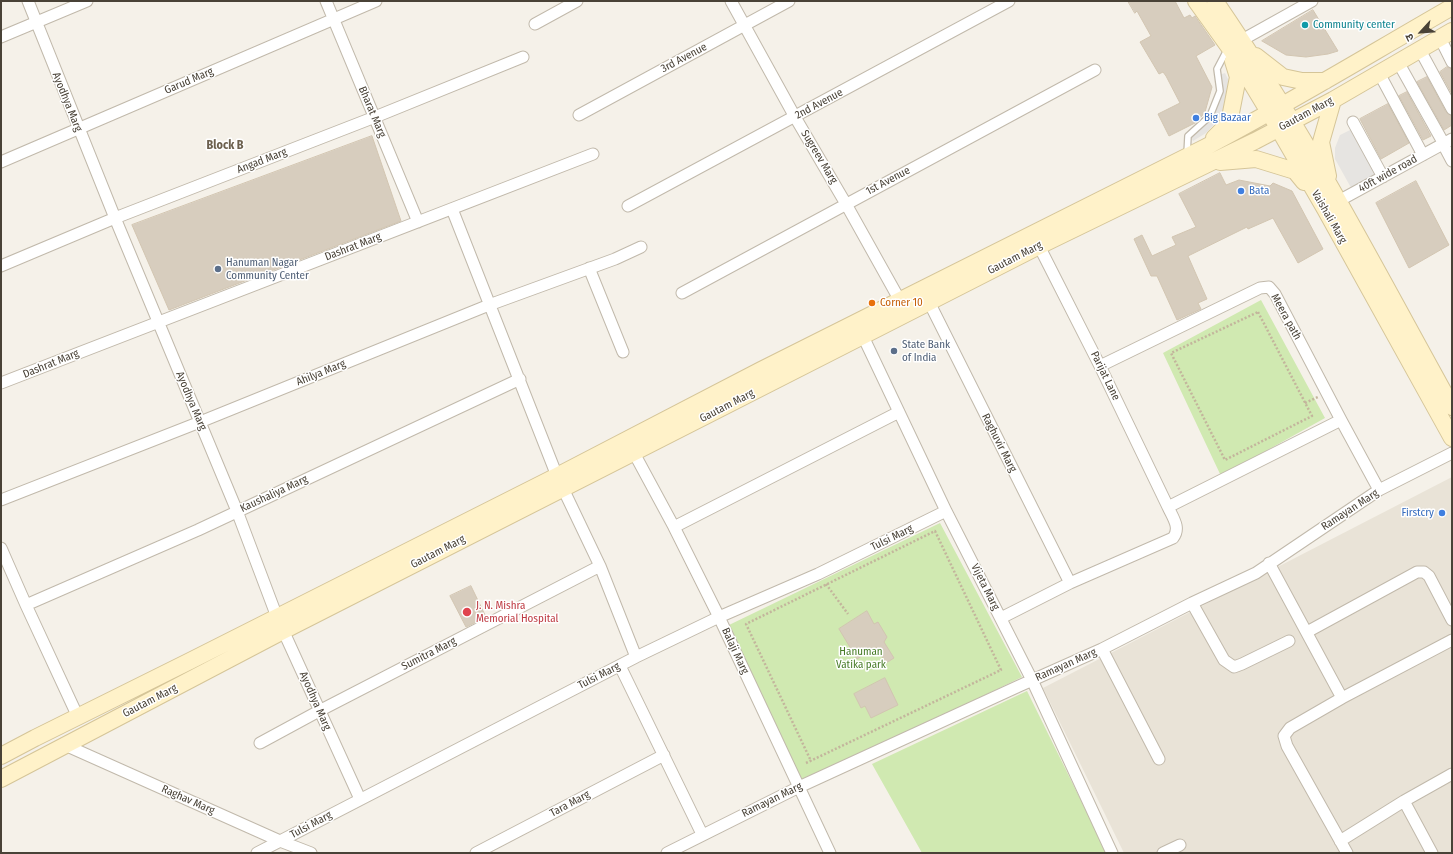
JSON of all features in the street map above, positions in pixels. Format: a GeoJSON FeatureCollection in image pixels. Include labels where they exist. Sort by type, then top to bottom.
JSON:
{"type":"FeatureCollection","features":[{"type":"Feature","properties":{"kind":"street","name":"Ayodhya Marg"},"geometry":{"type":"LineString","coordinates":[[28,1],[78,128],[237,511],[280,624],[360,799]]}},
{"type":"Feature","properties":{"kind":"street"},"geometry":{"type":"LineString","coordinates":[[1,37],[87,1]]}},
{"type":"Feature","properties":{"kind":"street","name":"Bharat Marg"},"geometry":{"type":"LineString","coordinates":[[326,1],[418,222]]}},
{"type":"Feature","properties":{"kind":"street","name":"Garud Marg"},"geometry":{"type":"LineString","coordinates":[[1,162],[376,1]]}},
{"type":"Feature","properties":{"kind":"street"},"geometry":{"type":"LineString","coordinates":[[535,24],[577,1]]}},
{"type":"Feature","properties":{"kind":"street","name":"Sugreev Marg"},"geometry":{"type":"LineString","coordinates":[[731,1],[903,307]]}},
{"type":"Feature","properties":{"kind":"street","name":"3rd Avenue"},"geometry":{"type":"LineString","coordinates":[[579,115],[789,1]]}},
{"type":"Feature","properties":{"kind":"street","name":"2nd Avenue"},"geometry":{"type":"LineString","coordinates":[[628,206],[1009,1]]}},
{"type":"Feature","properties":{"kind":"street","name":"Vaishali Marg"},"geometry":{"type":"LineString","coordinates":[[1196,1],[1239,46]]}},
{"type":"Feature","properties":{"kind":"street","name":"Vaishali Marg"},"geometry":{"type":"LineString","coordinates":[[1215,1],[1239,46],[1328,200],[1452,407]]}},
{"type":"Feature","properties":{"kind":"street"},"geometry":{"type":"LineString","coordinates":[[1239,46],[1312,1]]}},
{"type":"Feature","properties":{"kind":"street","name":"Gautam Marg"},"geometry":{"type":"LineString","coordinates":[[1,756],[78,717],[280,624],[903,307],[1206,147],[1452,8]]}},
{"type":"Feature","properties":{"kind":"street"},"geometry":{"type":"LineString","coordinates":[[1436,16],[1448,35],[1452,62]]}},
{"type":"Feature","properties":{"kind":"street","name":"Gautam Marg"},"geometry":{"type":"LineString","coordinates":[[903,307],[929,302],[1039,246],[1213,163],[1333,100],[1448,35]]}},
{"type":"Feature","properties":{"kind":"street"},"geometry":{"type":"LineString","coordinates":[[1239,46],[1283,78],[1302,81],[1324,81]]}},
{"type":"Feature","properties":{"kind":"street"},"geometry":{"type":"LineString","coordinates":[[1206,147],[1229,123],[1238,77],[1239,46]]}},
{"type":"Feature","properties":{"kind":"street"},"geometry":{"type":"LineString","coordinates":[[1420,50],[1452,109]]}},
{"type":"Feature","properties":{"kind":"street","name":"Angad Marg"},"geometry":{"type":"LineString","coordinates":[[1,266],[115,218],[375,118],[523,57]]}},
{"type":"Feature","properties":{"kind":"street"},"geometry":{"type":"LineString","coordinates":[[1398,62],[1446,142],[1452,161]]}},
{"type":"Feature","properties":{"kind":"street","name":"1st Avenue"},"geometry":{"type":"LineString","coordinates":[[682,294],[1095,70]]}},
{"type":"Feature","properties":{"kind":"street"},"geometry":{"type":"LineString","coordinates":[[1379,73],[1423,155]]}},
{"type":"Feature","properties":{"kind":"street"},"geometry":{"type":"LineString","coordinates":[[1328,200],[1321,142],[1333,100]]}},
{"type":"Feature","properties":{"kind":"street"},"geometry":{"type":"LineString","coordinates":[[1353,122],[1383,177]]}},
{"type":"Feature","properties":{"kind":"street","name":"40ft wide road"},"geometry":{"type":"LineString","coordinates":[[1328,200],[1383,177],[1446,142]]}},
{"type":"Feature","properties":{"kind":"street","name":"Dashrat Marg"},"geometry":{"type":"LineString","coordinates":[[1,383],[593,154]]}},
{"type":"Feature","properties":{"kind":"street"},"geometry":{"type":"LineString","coordinates":[[1213,163],[1256,160],[1295,171],[1328,200]]}},
{"type":"Feature","properties":{"kind":"street","name":"Vaishali Marg"},"geometry":{"type":"LineString","coordinates":[[1328,200],[1452,438]]}},
{"type":"Feature","properties":{"kind":"street"},"geometry":{"type":"LineString","coordinates":[[452,209],[560,482],[600,566],[636,657]]}},
{"type":"Feature","properties":{"kind":"street","name":"Parijat Lane"},"geometry":{"type":"LineString","coordinates":[[1000,618],[1070,583],[1173,538],[1177,533],[1177,526],[1168,507],[1100,366],[1039,246]]}},
{"type":"Feature","properties":{"kind":"street","name":"Ahilya Marg"},"geometry":{"type":"LineString","coordinates":[[1,500],[200,422],[489,305],[641,247]]}},
{"type":"Feature","properties":{"kind":"street"},"geometry":{"type":"LineString","coordinates":[[589,268],[623,352]]}},
{"type":"Feature","properties":{"kind":"street","name":"Meera path"},"geometry":{"type":"LineString","coordinates":[[1100,366],[1260,288],[1269,287],[1275,294],[1379,490]]}},
{"type":"Feature","properties":{"kind":"street","name":"Raghuvir Marg"},"geometry":{"type":"LineString","coordinates":[[929,302],[1070,583]]}},
{"type":"Feature","properties":{"kind":"street","name":"Gautam Marg"},"geometry":{"type":"LineString","coordinates":[[560,482],[634,453],[859,329]]}},
{"type":"Feature","properties":{"kind":"street","name":"Vijeta Marg"},"geometry":{"type":"LineString","coordinates":[[859,329],[946,511],[1032,680],[1112,853]]}},
{"type":"Feature","properties":{"kind":"street","name":"Kaushaliya Marg"},"geometry":{"type":"LineString","coordinates":[[26,605],[237,511],[520,379]]}},
{"type":"Feature","properties":{"kind":"street"},"geometry":{"type":"LineString","coordinates":[[674,527],[898,412]]}},
{"type":"Feature","properties":{"kind":"street"},"geometry":{"type":"LineString","coordinates":[[1168,507],[1341,420]]}},
{"type":"Feature","properties":{"kind":"street","name":"Balaji Marg"},"geometry":{"type":"LineString","coordinates":[[634,453],[674,527],[720,618],[830,853]]}},
{"type":"Feature","properties":{"kind":"street","name":"Ramayan Marg"},"geometry":{"type":"LineString","coordinates":[[667,853],[702,834],[799,787],[1102,649],[1256,572],[1379,490],[1452,453]]}},
{"type":"Feature","properties":{"kind":"street","name":"Tulsi Marg"},"geometry":{"type":"LineString","coordinates":[[257,853],[636,657],[818,574],[946,511]]}},
{"type":"Feature","properties":{"kind":"street"},"geometry":{"type":"LineString","coordinates":[[1,548],[78,717]]}},
{"type":"Feature","properties":{"kind":"street"},"geometry":{"type":"LineString","coordinates":[[1269,564],[1342,698]]}},
{"type":"Feature","properties":{"kind":"street","name":"Sumitra Marg"},"geometry":{"type":"LineString","coordinates":[[260,743],[600,566]]}},
{"type":"Feature","properties":{"kind":"street"},"geometry":{"type":"LineString","coordinates":[[1307,632],[1417,572],[1424,572],[1429,576],[1452,620]]}},
{"type":"Feature","properties":{"kind":"street"},"geometry":{"type":"LineString","coordinates":[[1192,603],[1224,660],[1234,667],[1290,640]]}},
{"type":"Feature","properties":{"kind":"street","name":"Gautam Marg"},"geometry":{"type":"LineString","coordinates":[[1,779],[65,745],[280,624]]}},
{"type":"Feature","properties":{"kind":"street"},"geometry":{"type":"LineString","coordinates":[[1347,853],[1287,746],[1284,736],[1290,728],[1342,698],[1452,640]]}},
{"type":"Feature","properties":{"kind":"street"},"geometry":{"type":"LineString","coordinates":[[1102,649],[1159,759]]}},
{"type":"Feature","properties":{"kind":"street"},"geometry":{"type":"LineString","coordinates":[[620,666],[702,834]]}},
{"type":"Feature","properties":{"kind":"street","name":"Raghav Marg"},"geometry":{"type":"LineString","coordinates":[[65,745],[280,841],[311,853]]}},
{"type":"Feature","properties":{"kind":"street","name":"Tara Marg"},"geometry":{"type":"LineString","coordinates":[[476,853],[664,755]]}},
{"type":"Feature","properties":{"kind":"street"},"geometry":{"type":"LineString","coordinates":[[1340,841],[1404,801],[1452,774]]}},
{"type":"Feature","properties":{"kind":"street"},"geometry":{"type":"LineString","coordinates":[[1404,801],[1432,853]]}},
{"type":"Feature","properties":{"kind":"street"},"geometry":{"type":"LineString","coordinates":[[1163,853],[1180,845]]}},
{"type":"Feature","properties":{"kind":"lane"},"geometry":{"type":"LineString","coordinates":[[1187,156],[1188,136],[1210,116],[1220,91],[1217,69],[1239,46]]}},
{"type":"Feature","properties":{"kind":"path"},"geometry":{"type":"LineString","coordinates":[[1258,312],[1312,416],[1225,460],[1171,353],[1258,312]]}},
{"type":"Feature","properties":{"kind":"path"},"geometry":{"type":"LineString","coordinates":[[806,763],[811,761],[1001,670],[936,531],[746,624],[811,761]]}},
{"type":"Feature","properties":{"kind":"path"},"geometry":{"type":"LineString","coordinates":[[818,574],[848,614]]}},
{"type":"Feature","properties":{"kind":"shaded area"},"geometry":{"type":"Polygon","coordinates":[[[1225,73],[1228,79],[1227,98],[1224,109],[1217,121],[1206,133],[1193,141],[1190,136],[1211,117],[1221,92],[1219,75],[1225,73]]]}},
{"type":"Feature","properties":{"kind":"shaded area"},"geometry":{"type":"Polygon","coordinates":[[[1354,128],[1380,179],[1354,193],[1335,159],[1335,148],[1340,135],[1354,128]]]}},
{"type":"Feature","properties":{"kind":"shaded area"},"geometry":{"type":"Polygon","coordinates":[[[1452,477],[1452,853],[1124,853],[1043,688],[1452,477]]]}},
{"type":"Feature","properties":{"kind":"green space"},"geometry":{"type":"Polygon","coordinates":[[[1261,300],[1325,418],[1221,476],[1163,353],[1261,300]]]}},
{"type":"Feature","properties":{"kind":"green space","name":"Hanuman Vatika park"},"geometry":{"type":"Polygon","coordinates":[[[940,523],[1022,677],[803,784],[729,625],[940,523]]]}},
{"type":"Feature","properties":{"kind":"green space"},"geometry":{"type":"Polygon","coordinates":[[[1027,691],[1107,853],[922,853],[872,764],[1027,691]]]}},
{"type":"Feature","properties":{"kind":"building"},"geometry":{"type":"Polygon","coordinates":[[[1128,1],[1175,1],[1184,18],[1190,15],[1192,18],[1195,16],[1215,45],[1196,56],[1212,87],[1205,112],[1197,122],[1169,136],[1158,114],[1180,103],[1166,76],[1163,72],[1159,74],[1140,42],[1151,36],[1137,11],[1135,13],[1128,1]]]}},
{"type":"Feature","properties":{"kind":"building","name":"Community center"},"geometry":{"type":"Polygon","coordinates":[[[1313,10],[1338,51],[1306,57],[1286,55],[1262,41],[1313,10]]]}},
{"type":"Feature","properties":{"kind":"building"},"geometry":{"type":"Polygon","coordinates":[[[1447,67],[1452,69],[1452,94],[1440,72],[1447,67]]]}},
{"type":"Feature","properties":{"kind":"building"},"geometry":{"type":"Polygon","coordinates":[[[1427,77],[1446,112],[1452,116],[1452,125],[1444,130],[1417,82],[1427,77]]]}},
{"type":"Feature","properties":{"kind":"building"},"geometry":{"type":"Polygon","coordinates":[[[1407,92],[1431,136],[1423,140],[1399,96],[1407,92]]]}},
{"type":"Feature","properties":{"kind":"building"},"geometry":{"type":"Polygon","coordinates":[[[1388,104],[1409,143],[1381,159],[1360,119],[1388,104]]]}},
{"type":"Feature","properties":{"kind":"building","name":"Hanuman Nagar Community Center"},"geometry":{"type":"Polygon","coordinates":[[[372,136],[401,221],[169,310],[132,225],[372,136]]]}},
{"type":"Feature","properties":{"kind":"building"},"geometry":{"type":"Polygon","coordinates":[[[1220,173],[1226,185],[1239,180],[1270,186],[1273,183],[1292,191],[1323,249],[1298,263],[1273,218],[1248,229],[1247,227],[1188,256],[1207,299],[1198,303],[1201,309],[1177,320],[1157,276],[1151,276],[1134,239],[1142,235],[1152,256],[1176,245],[1172,237],[1196,227],[1179,194],[1220,173]]]}},
{"type":"Feature","properties":{"kind":"building"},"geometry":{"type":"Polygon","coordinates":[[[1416,181],[1449,245],[1409,268],[1376,203],[1416,181]]]}},
{"type":"Feature","properties":{"kind":"building"},"geometry":{"type":"Polygon","coordinates":[[[471,586],[486,617],[466,627],[450,596],[471,586]]]}},
{"type":"Feature","properties":{"kind":"building"},"geometry":{"type":"Polygon","coordinates":[[[867,611],[874,624],[878,622],[887,637],[884,642],[894,658],[886,663],[876,647],[857,659],[839,629],[867,611]]]}},
{"type":"Feature","properties":{"kind":"building"},"geometry":{"type":"Polygon","coordinates":[[[885,678],[898,705],[871,718],[865,706],[861,708],[854,694],[885,678]]]}},
{"type":"Feature","properties":{"kind":"place","name":"Community center"},"geometry":{"type":"Point","coordinates":[1305,25]}},
{"type":"Feature","properties":{"kind":"place","name":"Big Bazaar"},"geometry":{"type":"Point","coordinates":[1196,118]}},
{"type":"Feature","properties":{"kind":"place","name":"Bata"},"geometry":{"type":"Point","coordinates":[1241,191]}},
{"type":"Feature","properties":{"kind":"place","name":"Hanuman Nagar Community Center"},"geometry":{"type":"Point","coordinates":[218,269]}},
{"type":"Feature","properties":{"kind":"place","name":"Corner 10"},"geometry":{"type":"Point","coordinates":[872,303]}},
{"type":"Feature","properties":{"kind":"place","name":"State Bank of India"},"geometry":{"type":"Point","coordinates":[894,351]}},
{"type":"Feature","properties":{"kind":"place","name":"Firstcry"},"geometry":{"type":"Point","coordinates":[1442,513]}},
{"type":"Feature","properties":{"kind":"place","name":"J. N. Mishra Memorial Hospital"},"geometry":{"type":"Point","coordinates":[467,612]}},
{"type":"Feature","properties":{"kind":"district","name":"Block B"},"geometry":{"type":"Point","coordinates":[225,146]}}]}
